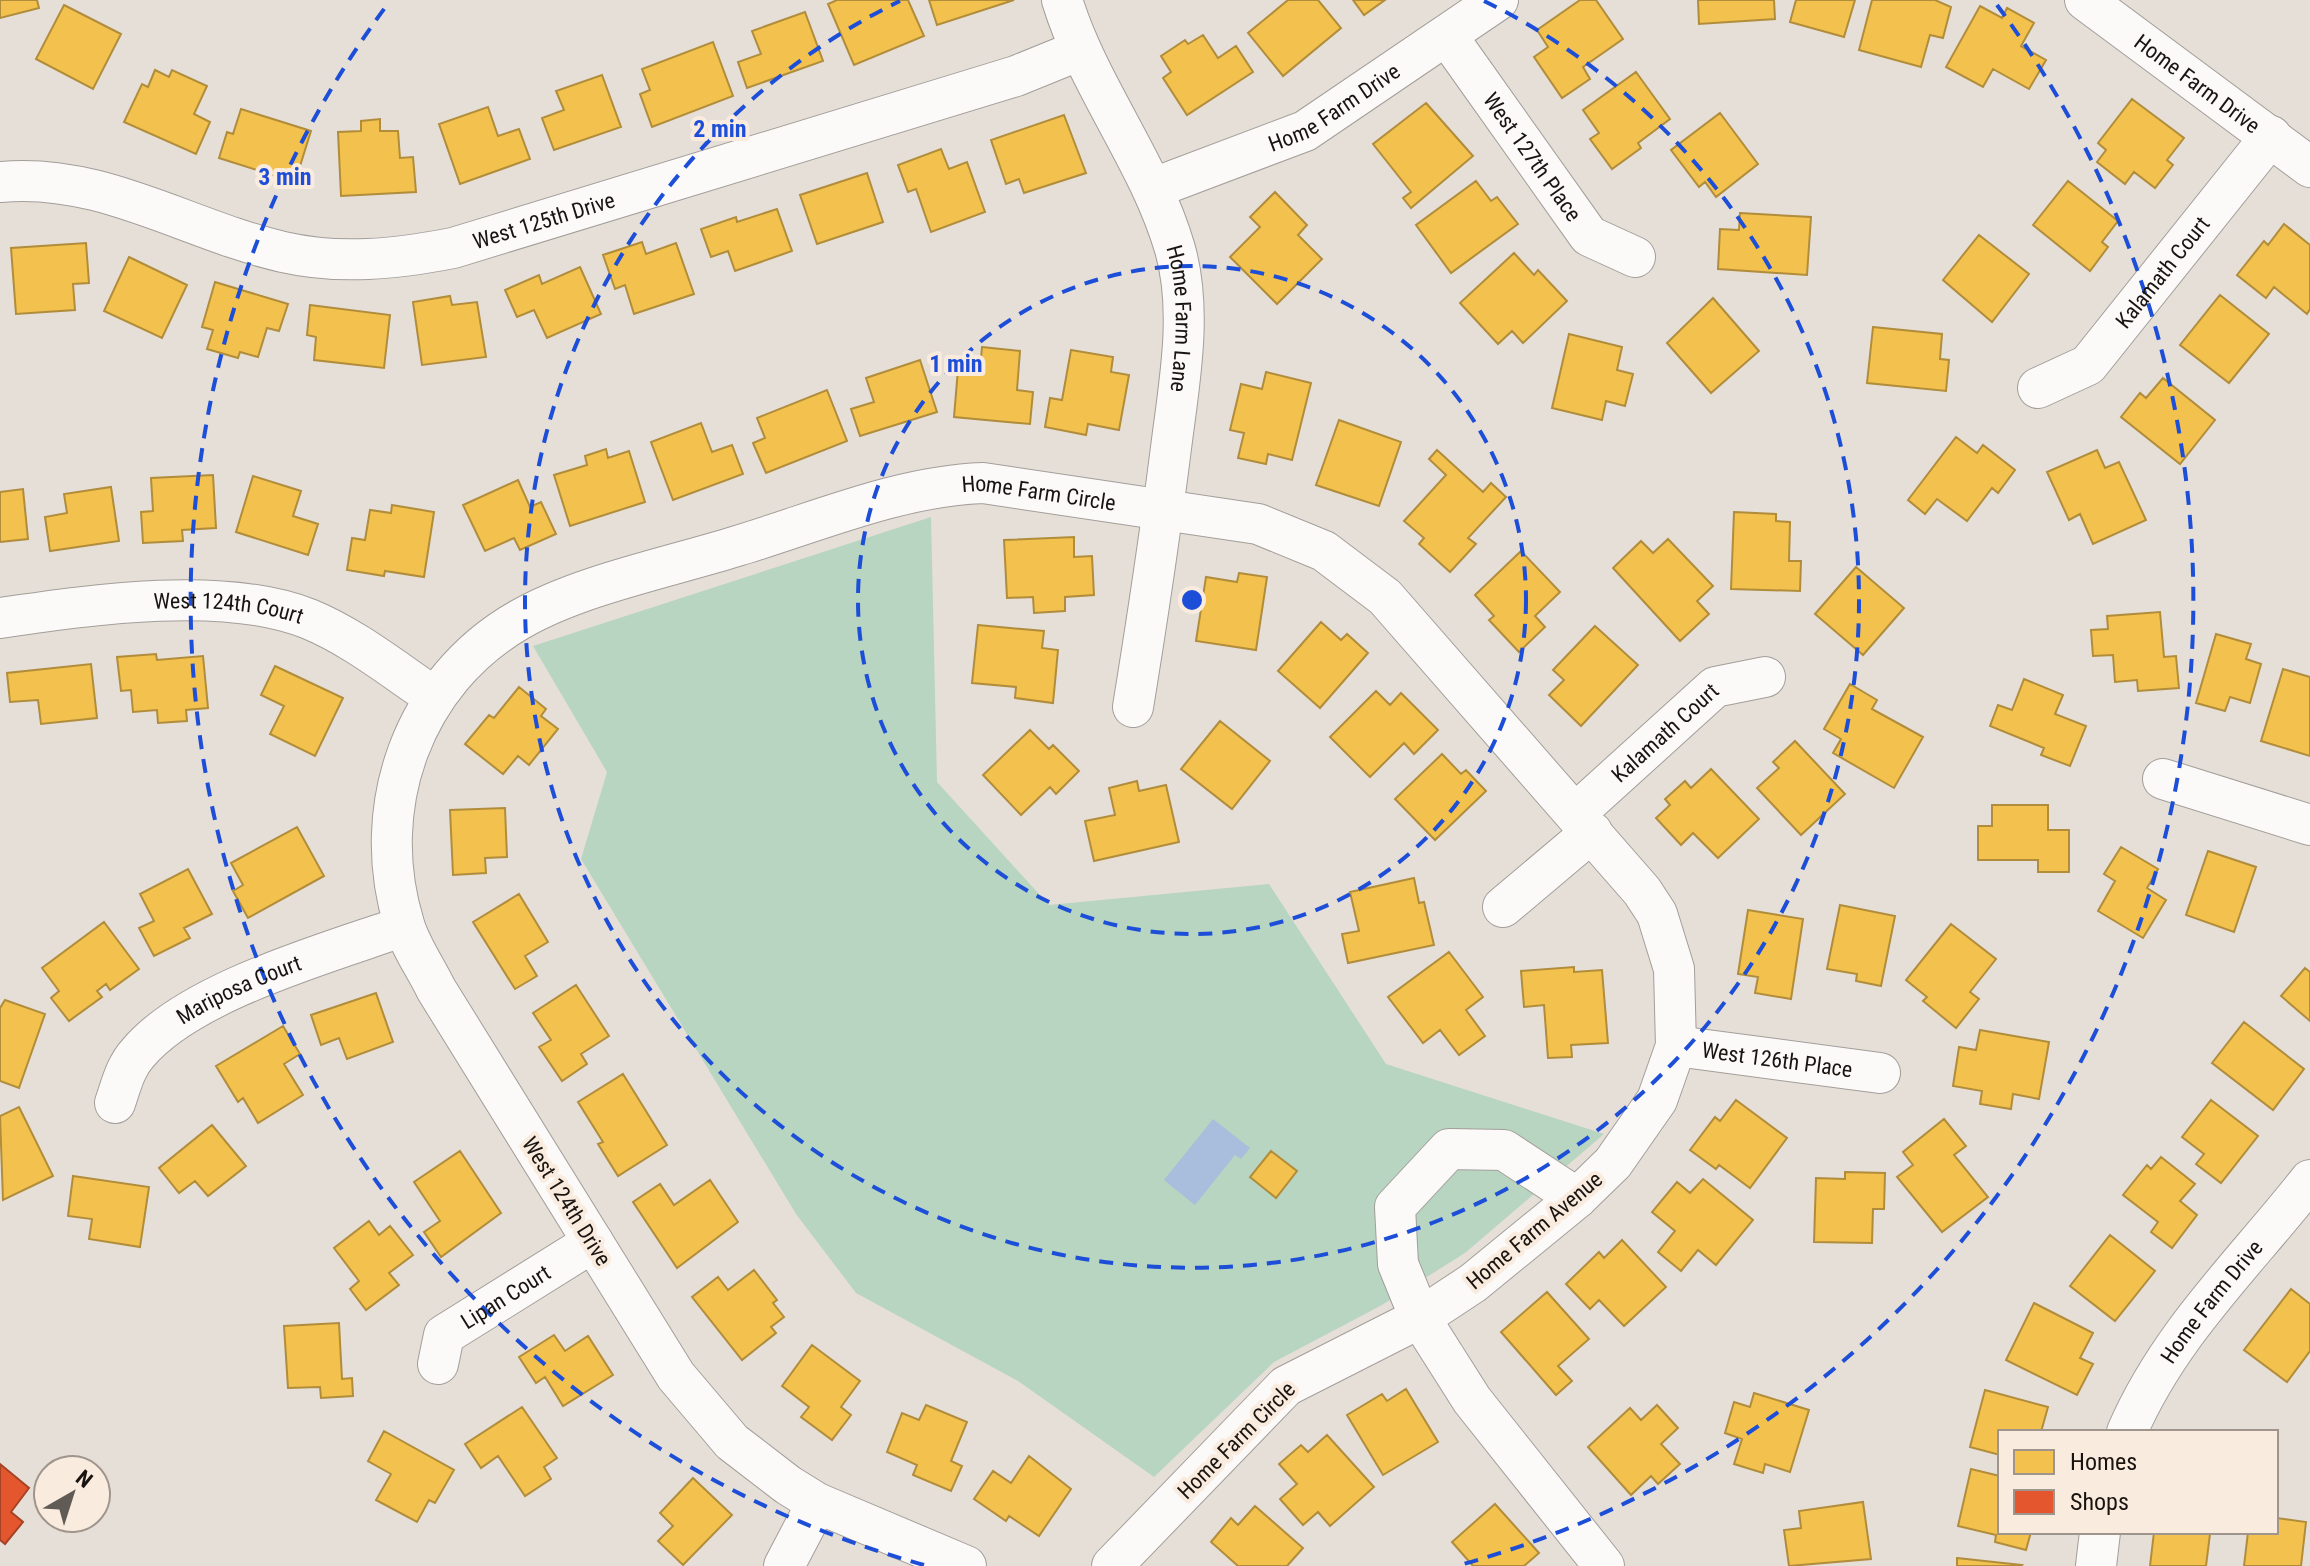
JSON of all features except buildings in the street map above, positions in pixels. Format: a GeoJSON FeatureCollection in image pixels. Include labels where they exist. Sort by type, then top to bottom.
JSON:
{"type":"FeatureCollection","features":[{"type":"Feature","properties":{"kind":"street","name":"Home Farm Lane"},"geometry":{"type":"LineString","coordinates":[[1062,0],[1080,50],[1154,188],[1175,250],[1183,313],[1164,509],[1133,707]]}},
{"type":"Feature","properties":{"kind":"street","name":"Home Farm Drive"},"geometry":{"type":"LineString","coordinates":[[1154,188],[1305,131],[1498,0]]}},
{"type":"Feature","properties":{"kind":"street","name":"Home Farm Drive"},"geometry":{"type":"LineString","coordinates":[[2085,0],[2310,167]]}},
{"type":"Feature","properties":{"kind":"street","name":"West 127th Place"},"geometry":{"type":"LineString","coordinates":[[1447,36],[1589,236],[1635,257]]}},
{"type":"Feature","properties":{"kind":"street","name":"West 125th Drive"},"geometry":{"type":"LineString","coordinates":[[0,182],[48,180],[100,189],[219,233],[307,257],[342,261],[406,257],[453,248],[986,85],[1080,50]]}},
{"type":"Feature","properties":{"kind":"street","name":"Kalamath Court"},"geometry":{"type":"LineString","coordinates":[[2038,388],[2088,365],[2271,136]]}},
{"type":"Feature","properties":{"kind":"street","name":"Home Farm Circle"},"geometry":{"type":"LineString","coordinates":[[433,696],[473,652],[537,611],[912,492],[983,483],[1258,524],[1294,536],[1353,570],[1407,620],[1584,822]]}},
{"type":"Feature","properties":{"kind":"street","name":"West 124th Court"},"geometry":{"type":"LineString","coordinates":[[0,618],[188,600],[256,605],[311,619],[433,696]]}},
{"type":"Feature","properties":{"kind":"street","name":"Kalamath Court"},"geometry":{"type":"LineString","coordinates":[[1503,907],[1715,687],[1765,677]]}},
{"type":"Feature","properties":{"kind":"street","name":"West 124th Drive"},"geometry":{"type":"LineString","coordinates":[[433,696],[409,746],[392,805],[392,868],[404,926],[436,989],[676,1376],[705,1411],[757,1463],[817,1503],[966,1566]]}},
{"type":"Feature","properties":{"kind":"street"},"geometry":{"type":"LineString","coordinates":[[2163,779],[2310,825]]}},
{"type":"Feature","properties":{"kind":"street","name":"Home Farm Avenue"},"geometry":{"type":"LineString","coordinates":[[1420,1318],[1501,1262],[1613,1163],[1645,1123],[1676,1046],[1678,999],[1667,941],[1642,891],[1584,822]]}},
{"type":"Feature","properties":{"kind":"street","name":"Mariposa Court"},"geometry":{"type":"LineString","coordinates":[[115,1103],[127,1069],[138,1053],[178,1020],[272,973],[404,926]]}},
{"type":"Feature","properties":{"kind":"street","name":"West 126th Place"},"geometry":{"type":"LineString","coordinates":[[1676,1046],[1880,1073]]}},
{"type":"Feature","properties":{"kind":"street"},"geometry":{"type":"LineString","coordinates":[[1577,1198],[1504,1150],[1449,1149],[1395,1207],[1398,1264],[1420,1318],[1472,1400],[1604,1566]]}},
{"type":"Feature","properties":{"kind":"street","name":"Home Farm Drive"},"geometry":{"type":"LineString","coordinates":[[2128,1430],[2143,1397],[2185,1328],[2304,1201]]}},
{"type":"Feature","properties":{"kind":"street","name":"Lipan Court"},"geometry":{"type":"LineString","coordinates":[[438,1364],[444,1335],[593,1242]]}},
{"type":"Feature","properties":{"kind":"street","name":"Home Farm Circle"},"geometry":{"type":"LineString","coordinates":[[1112,1566],[1286,1386],[1420,1318]]}},
{"type":"Feature","properties":{"kind":"street"},"geometry":{"type":"LineString","coordinates":[[784,1566],[817,1503]]}},
{"type":"Feature","properties":{"kind":"street"},"geometry":{"type":"LineString","coordinates":[[2096,1566],[2100,1534]]}},
{"type":"Feature","properties":{"kind":"green space"},"geometry":{"type":"Polygon","coordinates":[[[931,517],[937,782],[1049,905],[1269,884],[1386,1064],[1604,1134],[1465,1253],[1382,1305],[1274,1362],[1154,1477],[1018,1381],[856,1293],[796,1214],[581,859],[607,772],[533,646],[931,517]]]}},
{"type":"Feature","properties":{"kind":"water"},"geometry":{"type":"Polygon","coordinates":[[[1213,1119],[1250,1148],[1241,1159],[1235,1155],[1195,1205],[1164,1180],[1213,1119]]]}}]}
